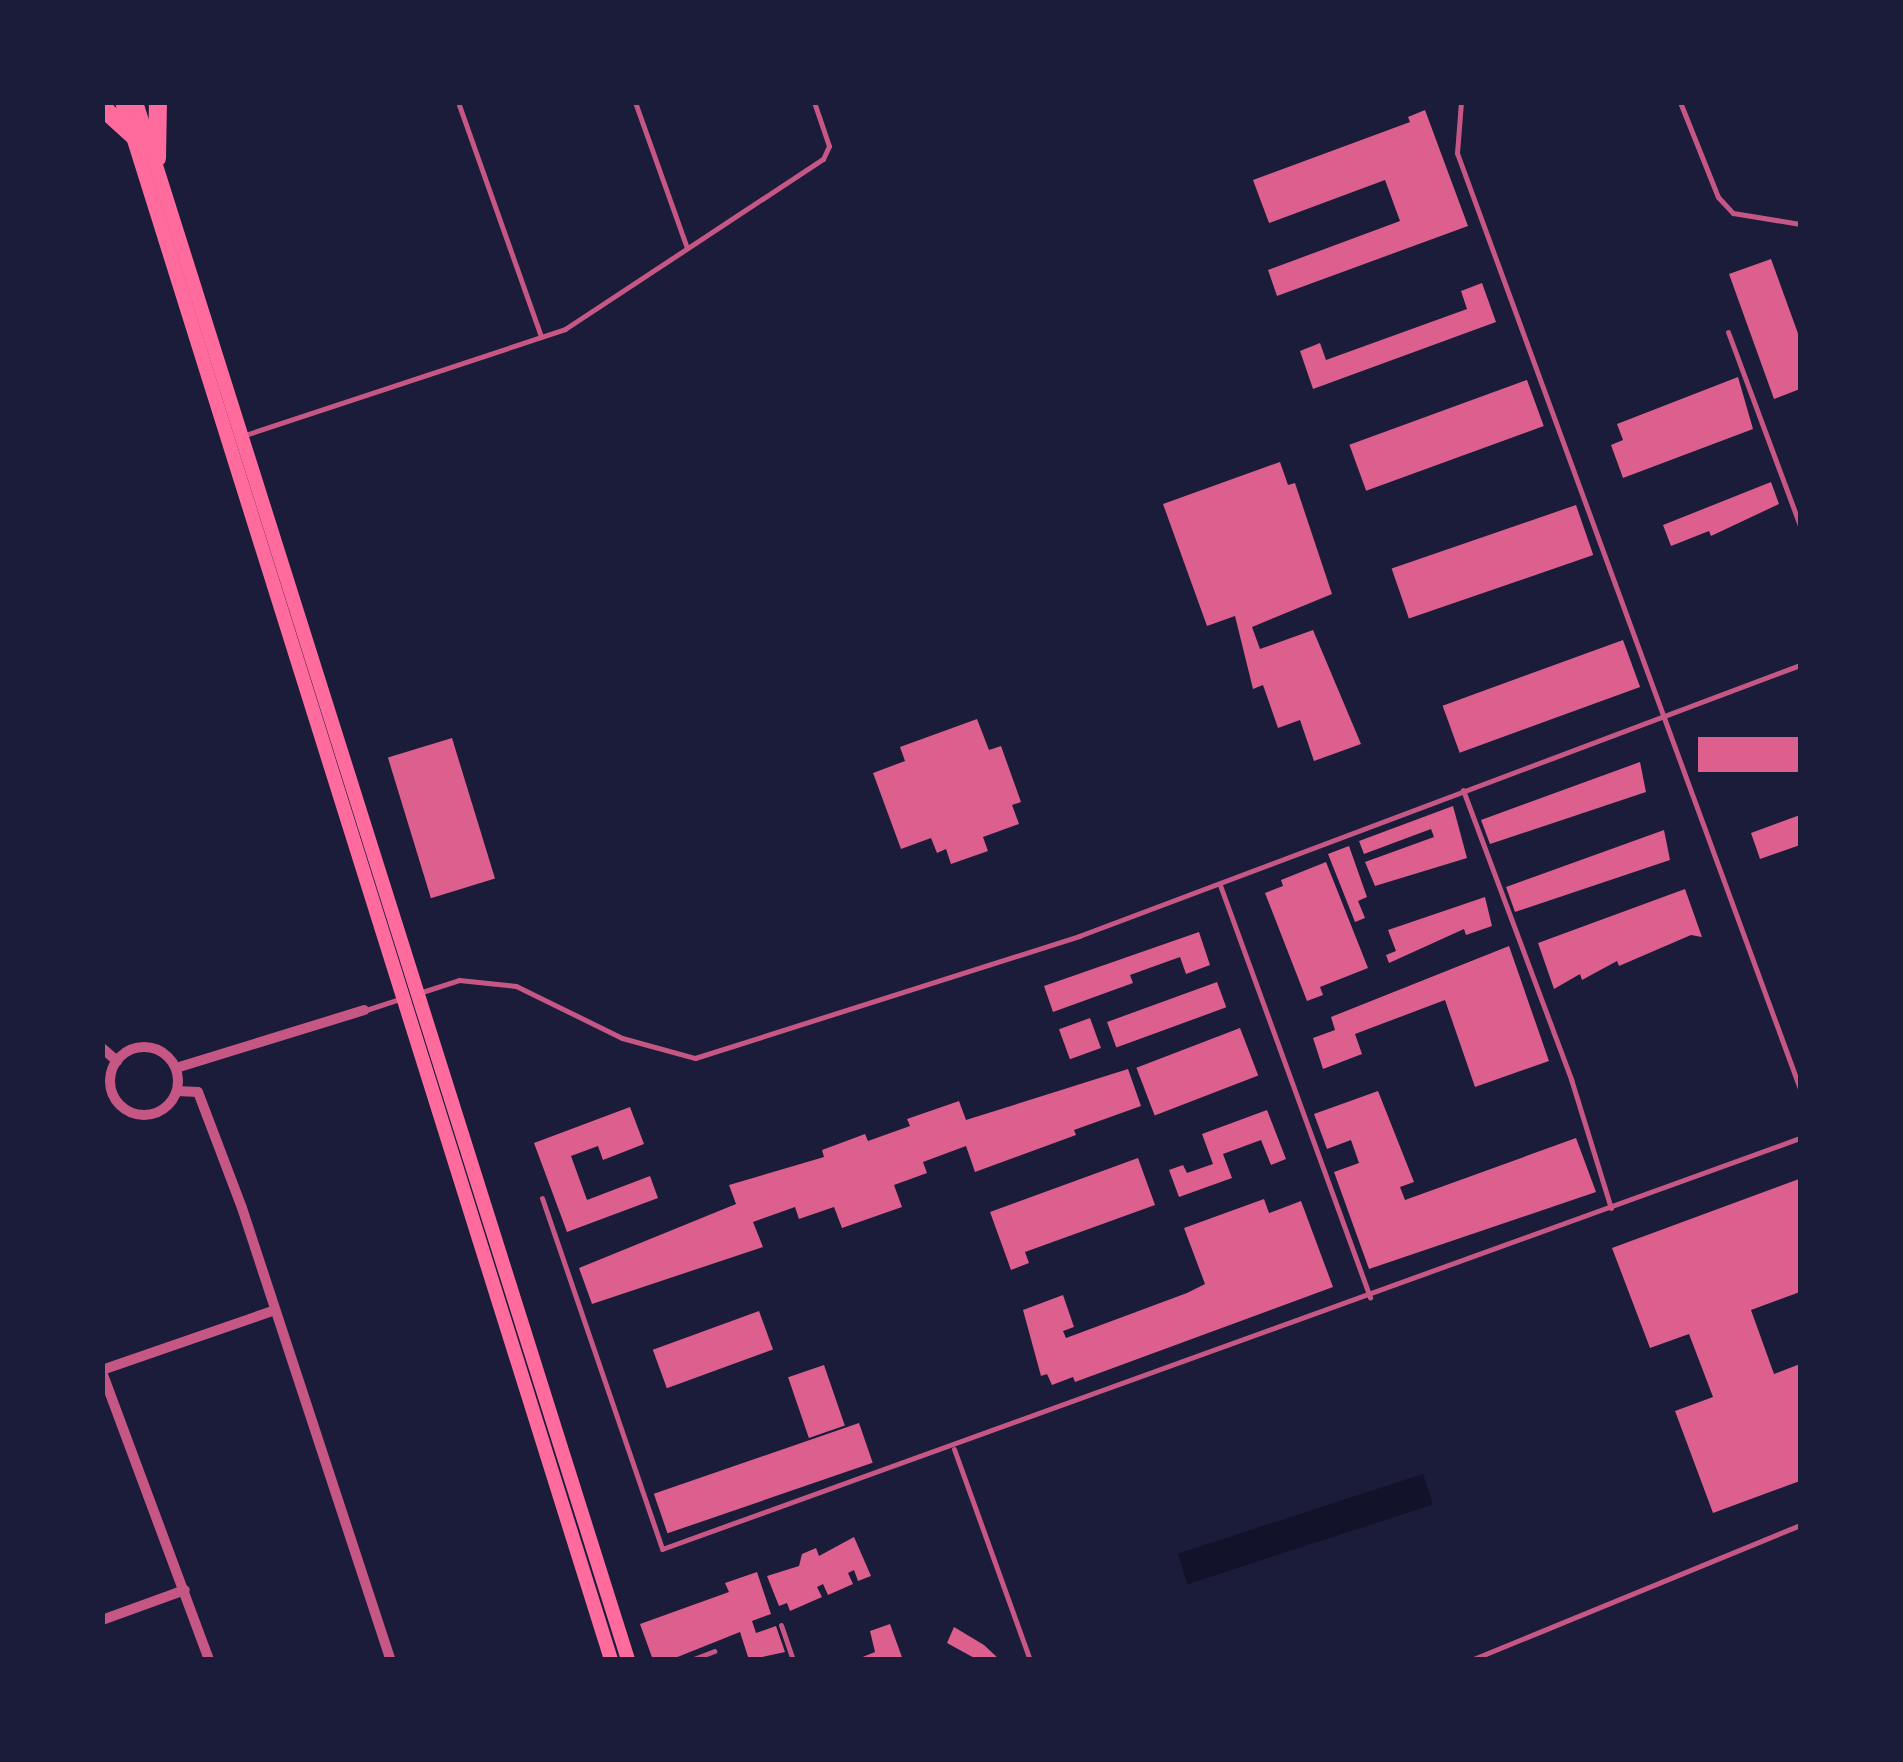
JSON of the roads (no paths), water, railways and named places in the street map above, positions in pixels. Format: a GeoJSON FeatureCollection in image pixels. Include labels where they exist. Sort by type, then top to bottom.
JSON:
{"type":"FeatureCollection","features":[{"type":"Feature","properties":{"kind":"highway"},"geometry":{"type":"LineString","coordinates":[[157,158],[158,102]]}},
{"type":"Feature","properties":{"kind":"highway"},"geometry":{"type":"LineString","coordinates":[[102,107],[135,137]]}},
{"type":"Feature","properties":{"kind":"main road"},"geometry":{"type":"LineString","coordinates":[[122,102],[239,437],[628,1660]]}},
{"type":"Feature","properties":{"kind":"main road"},"geometry":{"type":"LineString","coordinates":[[136,102],[157,158],[611,1660]]}},
{"type":"Feature","properties":{"kind":"street"},"geometry":{"type":"LineString","coordinates":[[176,1068],[364,1010]]}},
{"type":"Feature","properties":{"kind":"street"},"geometry":{"type":"LineString","coordinates":[[102,1048],[117,1061]]}},
{"type":"Feature","properties":{"kind":"street"},"geometry":{"type":"LineString","coordinates":[[148,1048],[176,1068],[177,1091],[156,1113],[126,1110],[110,1083],[117,1061],[148,1048]]}},
{"type":"Feature","properties":{"kind":"street"},"geometry":{"type":"LineString","coordinates":[[177,1091],[198,1092],[391,1660]]}},
{"type":"Feature","properties":{"kind":"street"},"geometry":{"type":"LineString","coordinates":[[208,1660],[102,1371],[275,1310]]}},
{"type":"Feature","properties":{"kind":"street"},"geometry":{"type":"LineString","coordinates":[[102,1620],[185,1590]]}},
{"type":"Feature","properties":{"kind":"lane"},"geometry":{"type":"LineString","coordinates":[[458,102],[541,336]]}},
{"type":"Feature","properties":{"kind":"lane"},"geometry":{"type":"LineString","coordinates":[[635,102],[687,248]]}},
{"type":"Feature","properties":{"kind":"lane"},"geometry":{"type":"LineString","coordinates":[[239,437],[565,329],[823,158],[829,146],[814,102]]}},
{"type":"Feature","properties":{"kind":"lane"},"geometry":{"type":"LineString","coordinates":[[1461,102],[1457,153],[1800,1089]]}},
{"type":"Feature","properties":{"kind":"lane"},"geometry":{"type":"LineString","coordinates":[[1680,102],[1718,197],[1733,213],[1800,224]]}},
{"type":"Feature","properties":{"kind":"lane"},"geometry":{"type":"LineString","coordinates":[[1728,332],[1800,526]]}},
{"type":"Feature","properties":{"kind":"lane"},"geometry":{"type":"LineString","coordinates":[[364,1010],[459,980],[516,986],[622,1038],[695,1058],[1220,885],[1463,790],[1800,666]]}},
{"type":"Feature","properties":{"kind":"lane"},"geometry":{"type":"LineString","coordinates":[[1463,790],[1571,1079],[1611,1208]]}},
{"type":"Feature","properties":{"kind":"lane"},"geometry":{"type":"LineString","coordinates":[[1220,885],[1370,1298]]}},
{"type":"Feature","properties":{"kind":"lane"},"geometry":{"type":"LineString","coordinates":[[542,1198],[662,1549],[1370,1298],[1800,1138]]}},
{"type":"Feature","properties":{"kind":"lane"},"geometry":{"type":"LineString","coordinates":[[954,1448],[1030,1660]]}},
{"type":"Feature","properties":{"kind":"lane"},"geometry":{"type":"LineString","coordinates":[[1470,1660],[1800,1526]]}},
{"type":"Feature","properties":{"kind":"lane"},"geometry":{"type":"LineString","coordinates":[[780,1625],[793,1660]]}},
{"type":"Feature","properties":{"kind":"lane"},"geometry":{"type":"LineString","coordinates":[[691,1660],[714,1651]]}}]}
